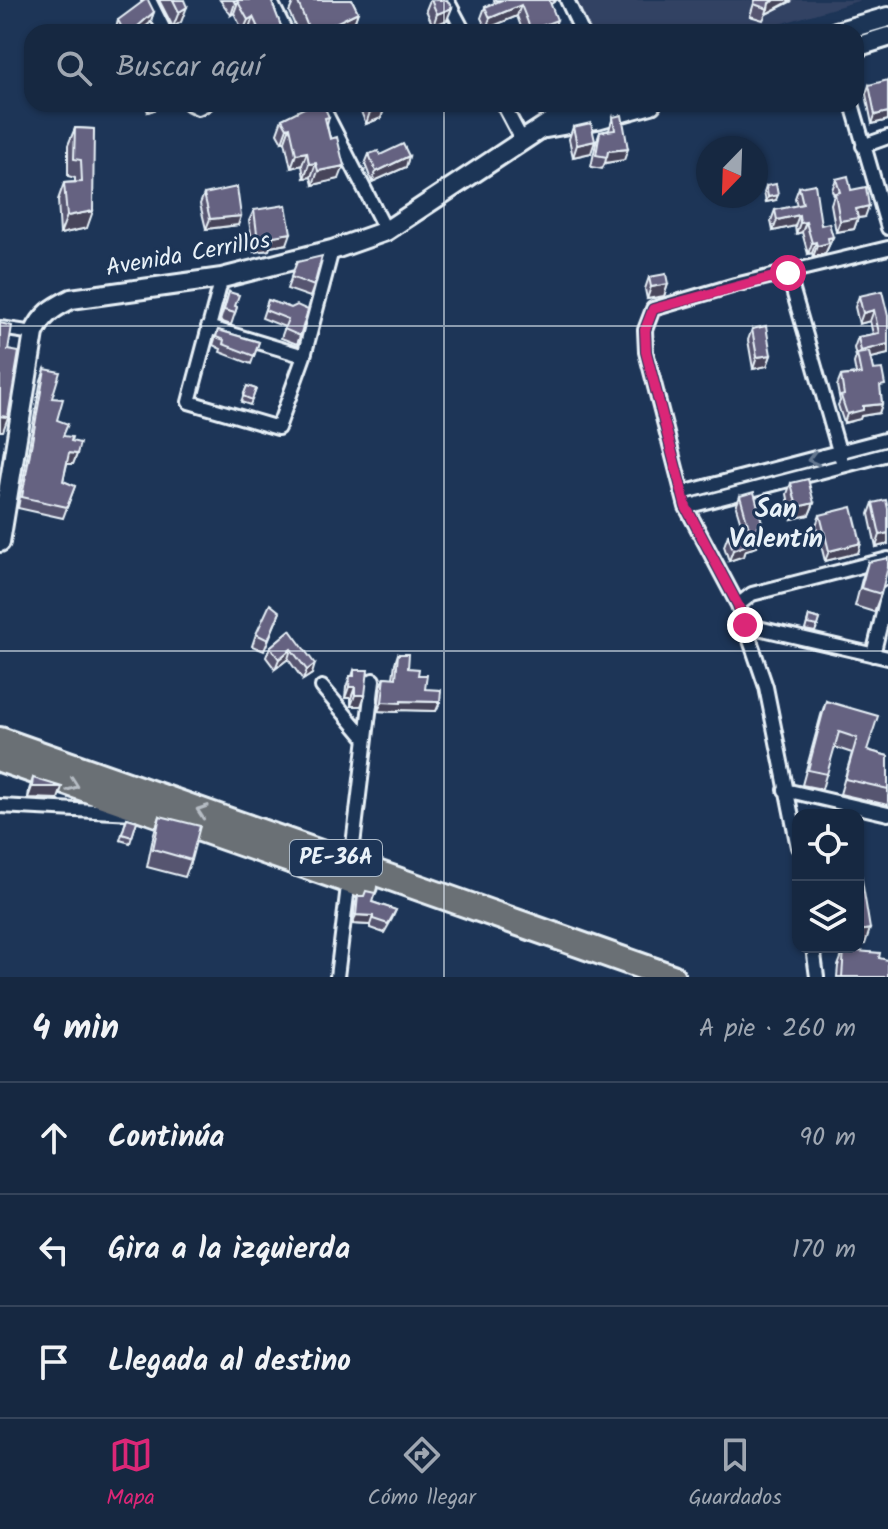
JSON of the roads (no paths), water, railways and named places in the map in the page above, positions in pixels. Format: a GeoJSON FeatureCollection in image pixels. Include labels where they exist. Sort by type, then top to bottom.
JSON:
{"type":"FeatureCollection","features":[{"type":"Feature","properties":{"kind":"highway","name":"PE-36A"},"geometry":{"type":"LineString","coordinates":[[0,740],[630,977]]}},
{"type":"Feature","properties":{"kind":"highway","name":"PE-36A"},"geometry":{"type":"LineString","coordinates":[[0,759],[154,814],[350,872],[672,977]]}},
{"type":"Feature","properties":{"kind":"street"},"geometry":{"type":"LineString","coordinates":[[149,0],[161,24]]}},
{"type":"Feature","properties":{"kind":"street"},"geometry":{"type":"LineString","coordinates":[[270,0],[282,24]]}},
{"type":"Feature","properties":{"kind":"street"},"geometry":{"type":"LineString","coordinates":[[447,0],[460,24]]}},
{"type":"Feature","properties":{"kind":"street"},"geometry":{"type":"LineString","coordinates":[[567,0],[578,24]]}},
{"type":"Feature","properties":{"kind":"street"},"geometry":{"type":"LineString","coordinates":[[864,24],[888,17]]}},
{"type":"Feature","properties":{"kind":"street"},"geometry":{"type":"LineString","coordinates":[[864,44],[888,37]]}},
{"type":"Feature","properties":{"kind":"street"},"geometry":{"type":"LineString","coordinates":[[325,112],[386,231]]}},
{"type":"Feature","properties":{"kind":"street"},"geometry":{"type":"LineString","coordinates":[[507,112],[522,140]]}},
{"type":"Feature","properties":{"kind":"street","name":"Avenida Cerrillos"},"geometry":{"type":"LineString","coordinates":[[34,333],[41,318],[51,308],[71,299],[222,278],[332,250],[386,231],[566,112]]}},
{"type":"Feature","properties":{"kind":"street","name":"Avenida Cerrillos"},"geometry":{"type":"LineString","coordinates":[[543,128],[603,112]]}},
{"type":"Feature","properties":{"kind":"street"},"geometry":{"type":"LineString","coordinates":[[854,112],[888,228]]}},
{"type":"Feature","properties":{"kind":"street"},"geometry":{"type":"LineString","coordinates":[[863,146],[888,137]]}},
{"type":"Feature","properties":{"kind":"street"},"geometry":{"type":"LineString","coordinates":[[792,821],[766,687],[738,605],[686,507],[646,352],[645,330],[653,309],[888,248]]}},
{"type":"Feature","properties":{"kind":"street"},"geometry":{"type":"LineString","coordinates":[[222,278],[189,402],[278,428],[304,356],[332,250]]}},
{"type":"Feature","properties":{"kind":"street"},"geometry":{"type":"LineString","coordinates":[[788,273],[840,452],[841,467]]}},
{"type":"Feature","properties":{"kind":"street"},"geometry":{"type":"LineString","coordinates":[[208,327],[304,356]]}},
{"type":"Feature","properties":{"kind":"street"},"geometry":{"type":"LineString","coordinates":[[0,328],[34,333],[0,542]]}},
{"type":"Feature","properties":{"kind":"street"},"geometry":{"type":"LineString","coordinates":[[682,493],[888,439]]}},
{"type":"Feature","properties":{"kind":"street"},"geometry":{"type":"LineString","coordinates":[[686,507],[888,454]]}},
{"type":"Feature","properties":{"kind":"street"},"geometry":{"type":"LineString","coordinates":[[738,605],[752,594],[888,559]]}},
{"type":"Feature","properties":{"kind":"street"},"geometry":{"type":"LineString","coordinates":[[873,655],[888,593]]}},
{"type":"Feature","properties":{"kind":"street"},"geometry":{"type":"LineString","coordinates":[[745,625],[888,658]]}},
{"type":"Feature","properties":{"kind":"street"},"geometry":{"type":"LineString","coordinates":[[337,977],[373,680]]}},
{"type":"Feature","properties":{"kind":"street"},"geometry":{"type":"LineString","coordinates":[[322,687],[365,738]]}},
{"type":"Feature","properties":{"kind":"street"},"geometry":{"type":"LineString","coordinates":[[785,790],[888,814]]}},
{"type":"Feature","properties":{"kind":"street"},"geometry":{"type":"LineString","coordinates":[[0,806],[154,814]]}},
{"type":"Feature","properties":{"kind":"street"},"geometry":{"type":"LineString","coordinates":[[814,953],[817,977]]}},
{"type":"Feature","properties":{"kind":"district","name":"San Valentín"},"geometry":{"type":"Point","coordinates":[776,525]}}]}
